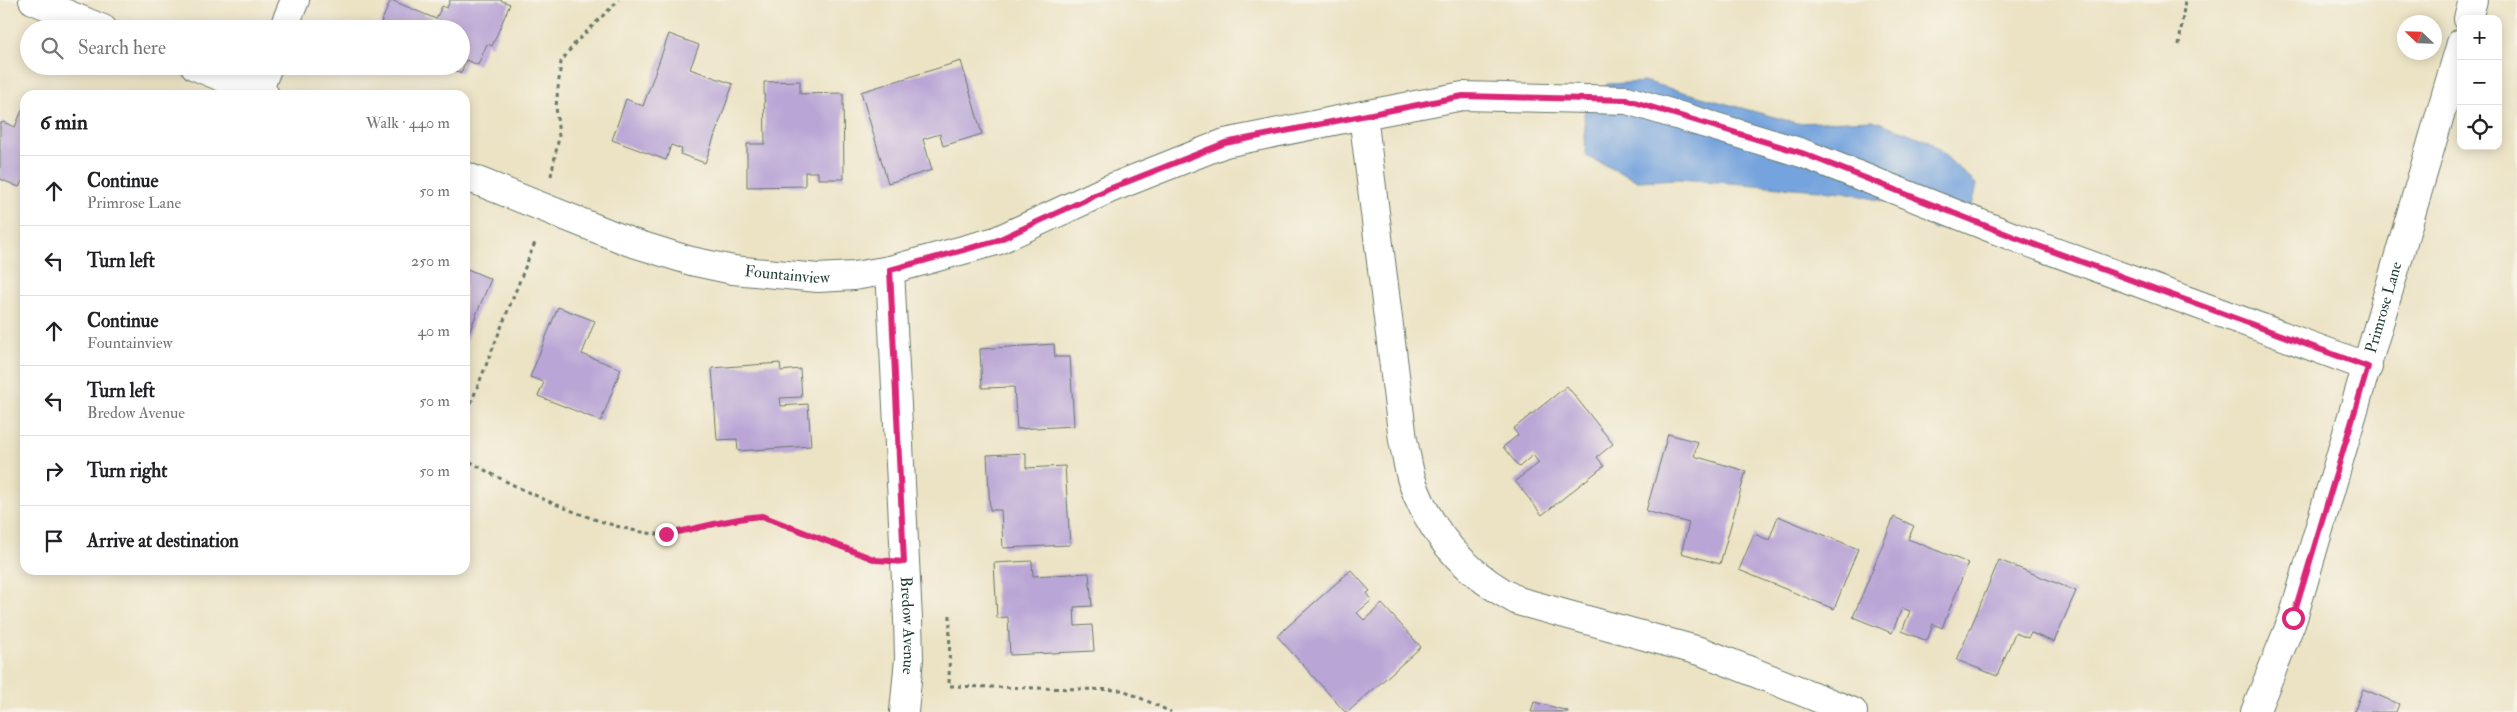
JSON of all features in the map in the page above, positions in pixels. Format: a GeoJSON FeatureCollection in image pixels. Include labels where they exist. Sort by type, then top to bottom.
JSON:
{"type":"FeatureCollection","features":[{"type":"Feature","properties":{"kind":"street"},"geometry":{"type":"LineString","coordinates":[[33,0],[81,20]]}},
{"type":"Feature","properties":{"kind":"street"},"geometry":{"type":"LineString","coordinates":[[287,20],[295,0]]}},
{"type":"Feature","properties":{"kind":"street"},"geometry":{"type":"LineString","coordinates":[[2469,15],[2473,0]]}},
{"type":"Feature","properties":{"kind":"street","name":"Primrose Lane"},"geometry":{"type":"LineString","coordinates":[[2256,712],[2293,618],[2368,367],[2457,57]]}},
{"type":"Feature","properties":{"kind":"street"},"geometry":{"type":"LineString","coordinates":[[216,75],[252,90]]}},
{"type":"Feature","properties":{"kind":"street"},"geometry":{"type":"LineString","coordinates":[[262,90],[266,75]]}},
{"type":"Feature","properties":{"kind":"street","name":"Fountainview"},"geometry":{"type":"LineString","coordinates":[[470,178],[623,239],[691,261],[734,270],[818,278],[854,276],[890,270],[996,241],[1109,189],[1225,143],[1363,114],[1463,96],[1628,100],[1802,153],[2014,237],[2368,367]]}},
{"type":"Feature","properties":{"kind":"street"},"geometry":{"type":"LineString","coordinates":[[1363,114],[1403,440],[1412,480],[1429,519],[1448,548],[1499,591],[1518,601],[1703,652],[1853,712]]}},
{"type":"Feature","properties":{"kind":"street","name":"Bredow Avenue"},"geometry":{"type":"LineString","coordinates":[[890,270],[909,659],[904,712]]}},
{"type":"Feature","properties":{"kind":"path"},"geometry":{"type":"LineString","coordinates":[[2179,45],[2185,0]]}},
{"type":"Feature","properties":{"kind":"path"},"geometry":{"type":"LineString","coordinates":[[470,462],[491,475],[553,502],[641,534],[666,534],[703,528],[746,517],[762,516],[876,560],[904,562]]}},
{"type":"Feature","properties":{"kind":"path"},"geometry":{"type":"LineString","coordinates":[[950,615],[949,686],[1124,690],[1171,712]]}},
{"type":"Feature","properties":{"kind":"water"},"geometry":{"type":"Polygon","coordinates":[[[1647,82],[1796,123],[1873,120],[1929,141],[1977,185],[1971,210],[1962,225],[1933,229],[1906,207],[1845,192],[1678,179],[1638,181],[1586,156],[1584,113],[1607,84],[1647,82]]]}},
{"type":"Feature","properties":{"kind":"building"},"geometry":{"type":"Polygon","coordinates":[[[391,0],[436,19],[442,6],[447,8],[450,0],[500,0],[510,4],[492,46],[487,44],[478,65],[470,62],[470,20],[382,20],[391,0]]]}},
{"type":"Feature","properties":{"kind":"building"},"geometry":{"type":"Polygon","coordinates":[[[669,34],[699,45],[690,69],[733,84],[705,163],[680,154],[682,149],[671,145],[666,160],[612,140],[626,99],[643,106],[669,34]]]}},
{"type":"Feature","properties":{"kind":"building"},"geometry":{"type":"Polygon","coordinates":[[[961,61],[982,134],[943,146],[940,134],[923,139],[932,170],[888,183],[861,92],[961,61]]]}},
{"type":"Feature","properties":{"kind":"building"},"geometry":{"type":"Polygon","coordinates":[[[800,81],[800,94],[843,93],[844,179],[818,179],[818,172],[805,172],[805,186],[747,187],[747,144],[765,144],[764,82],[800,81]]]}},
{"type":"Feature","properties":{"kind":"building"},"geometry":{"type":"Polygon","coordinates":[[[20,115],[19,187],[0,179],[0,124],[3,122],[15,127],[20,115]]]}},
{"type":"Feature","properties":{"kind":"building"},"geometry":{"type":"Polygon","coordinates":[[[470,270],[491,279],[470,330],[470,270]]]}},
{"type":"Feature","properties":{"kind":"building"},"geometry":{"type":"Polygon","coordinates":[[[558,307],[595,321],[582,354],[621,369],[601,421],[538,396],[544,382],[530,377],[558,307]]]}},
{"type":"Feature","properties":{"kind":"building"},"geometry":{"type":"Polygon","coordinates":[[[1054,344],[1055,357],[1070,357],[1074,426],[1017,429],[1014,387],[982,388],[980,349],[1054,344]]]}},
{"type":"Feature","properties":{"kind":"building"},"geometry":{"type":"Polygon","coordinates":[[[780,363],[781,371],[800,369],[802,397],[780,398],[781,406],[808,404],[811,446],[738,451],[737,439],[717,440],[712,368],[780,363]]]}},
{"type":"Feature","properties":{"kind":"building"},"geometry":{"type":"Polygon","coordinates":[[[1567,386],[1613,444],[1597,457],[1604,466],[1542,515],[1515,481],[1539,463],[1533,455],[1519,467],[1503,447],[1518,435],[1513,429],[1567,386]]]}},
{"type":"Feature","properties":{"kind":"building"},"geometry":{"type":"Polygon","coordinates":[[[1668,434],[1698,442],[1694,456],[1746,471],[1720,564],[1681,553],[1689,523],[1646,511],[1668,434]]]}},
{"type":"Feature","properties":{"kind":"building"},"geometry":{"type":"Polygon","coordinates":[[[1026,453],[1026,468],[1065,466],[1070,545],[1003,548],[1001,510],[990,510],[987,455],[1026,453]]]}},
{"type":"Feature","properties":{"kind":"building"},"geometry":{"type":"Polygon","coordinates":[[[1778,516],[1858,549],[1834,609],[1739,570],[1754,534],[1769,540],[1778,516]]]}},
{"type":"Feature","properties":{"kind":"building"},"geometry":{"type":"Polygon","coordinates":[[[1894,517],[1914,526],[1908,539],[1968,563],[1942,628],[1933,624],[1927,641],[1902,631],[1910,611],[1902,608],[1892,633],[1853,617],[1894,517]]]}},
{"type":"Feature","properties":{"kind":"building"},"geometry":{"type":"Polygon","coordinates":[[[1999,560],[2076,591],[2054,642],[2031,633],[2028,638],[2015,633],[1997,676],[1957,660],[1999,560]]]}},
{"type":"Feature","properties":{"kind":"building"},"geometry":{"type":"Polygon","coordinates":[[[1032,561],[1033,576],[1089,573],[1092,606],[1074,607],[1075,626],[1092,625],[1094,651],[1010,655],[1008,617],[997,618],[994,563],[1032,561]]]}},
{"type":"Feature","properties":{"kind":"building"},"geometry":{"type":"Polygon","coordinates":[[[1351,570],[1370,591],[1367,593],[1372,600],[1357,613],[1364,620],[1382,604],[1421,647],[1348,712],[1345,712],[1277,636],[1351,570]]]}},
{"type":"Feature","properties":{"kind":"building"},"geometry":{"type":"Polygon","coordinates":[[[2363,689],[2399,704],[2396,712],[2354,712],[2363,689]]]}},
{"type":"Feature","properties":{"kind":"building"},"geometry":{"type":"Polygon","coordinates":[[[1534,702],[1568,711],[1568,712],[1531,712],[1534,702]]]}},
{"type":"Feature","properties":{"kind":"route"},"geometry":{"type":"LineString","coordinates":[[666,534],[703,528],[746,517],[762,516],[876,560],[904,562],[890,270],[996,241],[1109,189],[1225,143],[1363,114],[1463,96],[1628,100],[1802,153],[2014,237],[2368,367],[2293,618]]}}]}
